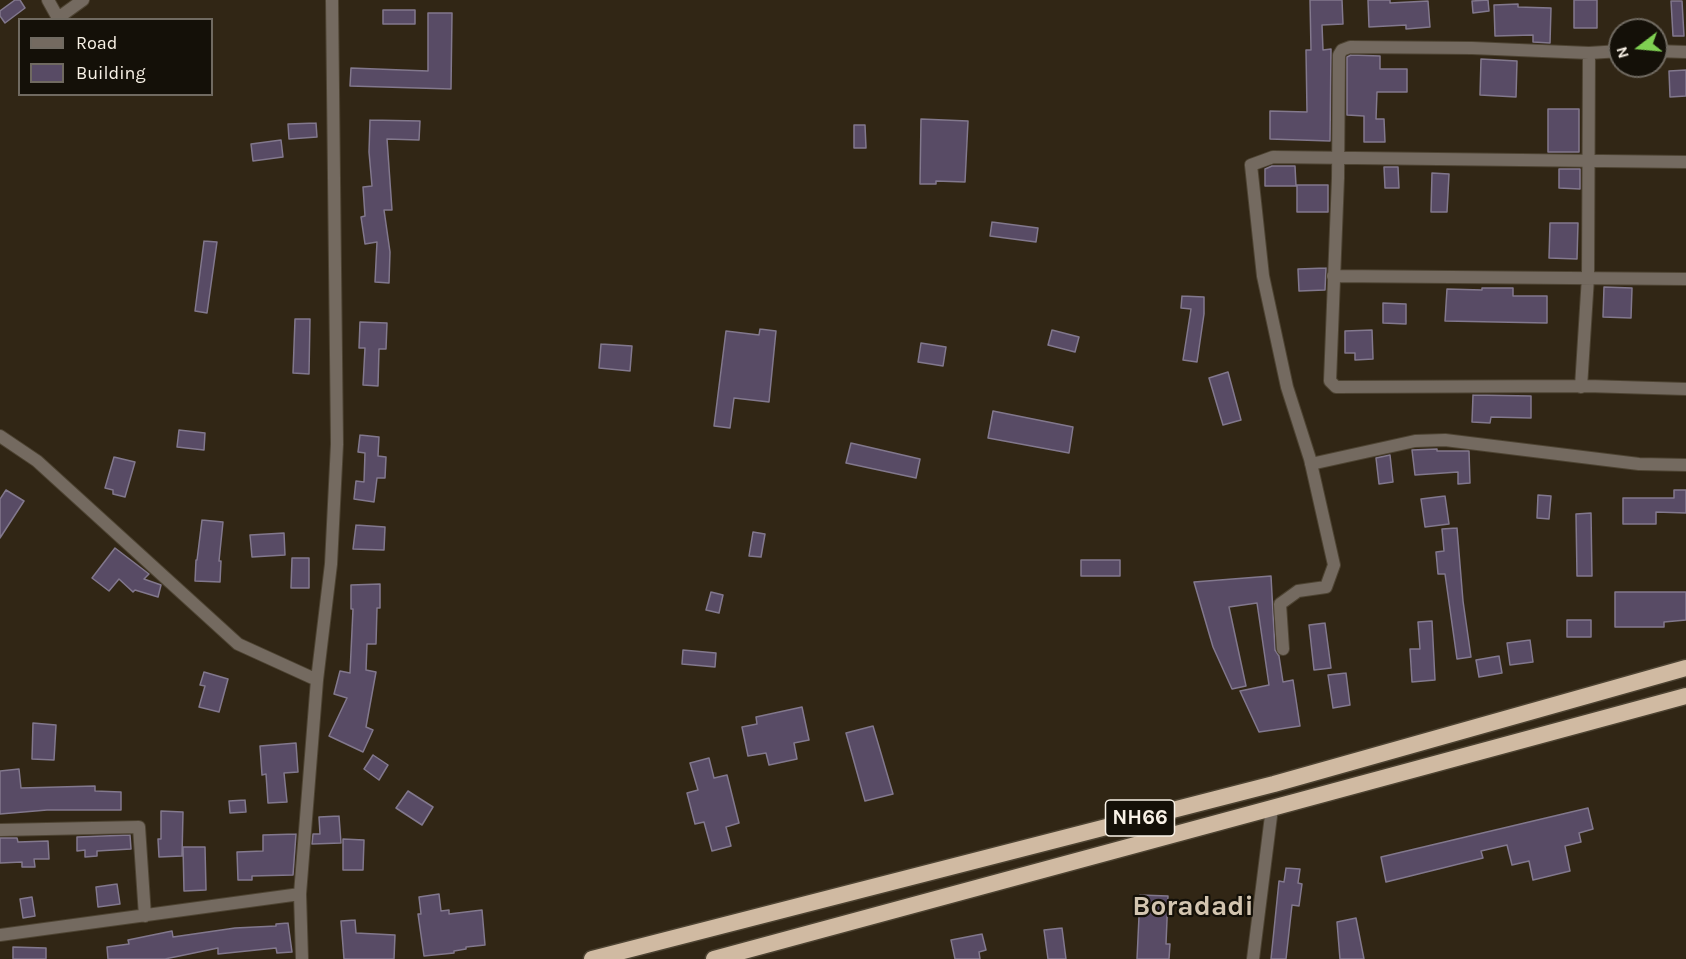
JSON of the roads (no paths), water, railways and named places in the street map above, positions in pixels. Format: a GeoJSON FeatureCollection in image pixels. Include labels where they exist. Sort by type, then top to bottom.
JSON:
{"type":"FeatureCollection","features":[{"type":"Feature","properties":{"kind":"highway","name":"NH66"},"geometry":{"type":"LineString","coordinates":[[592,959],[1274,784],[1686,668]]}},
{"type":"Feature","properties":{"kind":"highway","name":"NH66"},"geometry":{"type":"LineString","coordinates":[[714,959],[1686,696]]}},
{"type":"Feature","properties":{"kind":"street"},"geometry":{"type":"LineString","coordinates":[[48,0],[58,18],[83,0]]}},
{"type":"Feature","properties":{"kind":"street"},"geometry":{"type":"LineString","coordinates":[[302,959],[300,894],[317,680],[331,564],[337,444],[332,0]]}},
{"type":"Feature","properties":{"kind":"street"},"geometry":{"type":"LineString","coordinates":[[1608,52],[1350,47],[1342,51],[1339,55],[1338,158],[1330,381],[1336,387],[1686,389]]}},
{"type":"Feature","properties":{"kind":"street"},"geometry":{"type":"LineString","coordinates":[[1668,51],[1686,52]]}},
{"type":"Feature","properties":{"kind":"street"},"geometry":{"type":"LineString","coordinates":[[1581,387],[1588,277],[1588,53]]}},
{"type":"Feature","properties":{"kind":"street"},"geometry":{"type":"LineString","coordinates":[[1283,649],[1280,604],[1298,591],[1326,587],[1334,565],[1311,464],[1287,387],[1263,276],[1251,165],[1273,157],[1686,162]]}},
{"type":"Feature","properties":{"kind":"street"},"geometry":{"type":"LineString","coordinates":[[1334,276],[1686,279]]}},
{"type":"Feature","properties":{"kind":"street"},"geometry":{"type":"LineString","coordinates":[[0,436],[37,461],[238,644],[317,680]]}},
{"type":"Feature","properties":{"kind":"street"},"geometry":{"type":"LineString","coordinates":[[1311,464],[1415,441],[1445,440],[1639,464],[1686,465]]}},
{"type":"Feature","properties":{"kind":"street"},"geometry":{"type":"LineString","coordinates":[[1253,959],[1272,808]]}},
{"type":"Feature","properties":{"kind":"street"},"geometry":{"type":"LineString","coordinates":[[0,830],[140,827],[145,916]]}},
{"type":"Feature","properties":{"kind":"street"},"geometry":{"type":"LineString","coordinates":[[0,935],[300,894]]}},
{"type":"Feature","properties":{"kind":"district","name":"Boradadi"},"geometry":{"type":"Point","coordinates":[1193,907]}}]}
